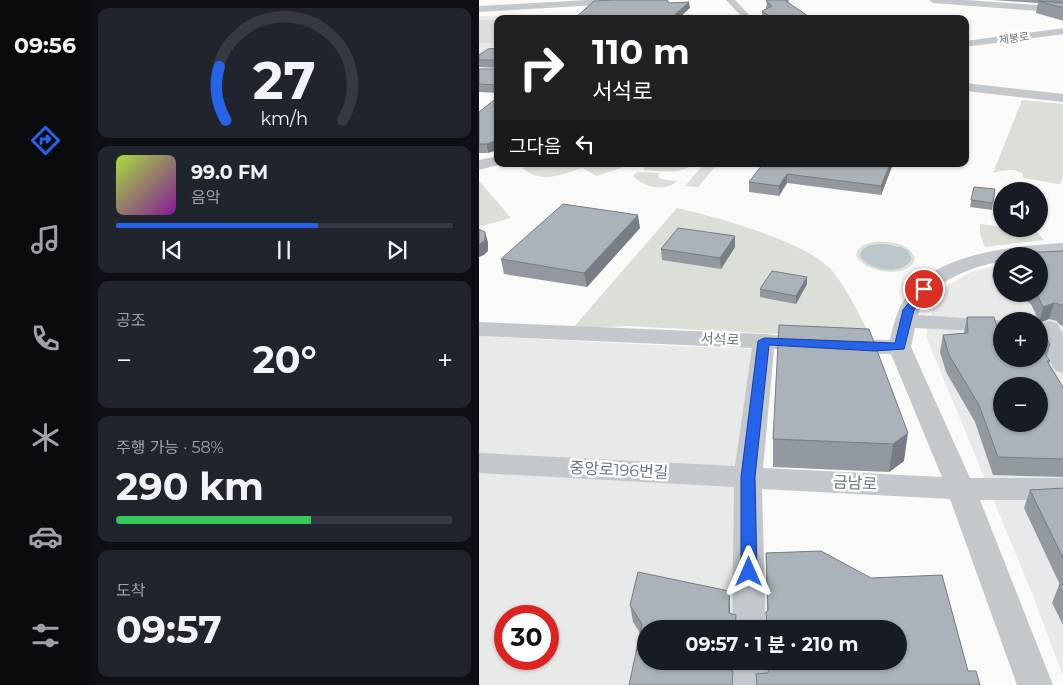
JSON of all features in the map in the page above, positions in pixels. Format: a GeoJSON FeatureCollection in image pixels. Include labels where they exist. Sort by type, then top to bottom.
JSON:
{"type":"FeatureCollection","features":[{"type":"Feature","properties":{"kind":"street"},"geometry":{"type":"LineString","coordinates":[[479,9],[632,0]]}},
{"type":"Feature","properties":{"kind":"street"},"geometry":{"type":"LineString","coordinates":[[730,0],[745,15]]}},
{"type":"Feature","properties":{"kind":"street"},"geometry":{"type":"LineString","coordinates":[[935,0],[1007,3],[1063,10]]}},
{"type":"Feature","properties":{"kind":"street","name":"제봉로"},"geometry":{"type":"LineString","coordinates":[[969,43],[1063,31]]}},
{"type":"Feature","properties":{"kind":"street"},"geometry":{"type":"LineString","coordinates":[[969,87],[1063,98]]}},
{"type":"Feature","properties":{"kind":"street"},"geometry":{"type":"LineString","coordinates":[[1035,685],[903,334],[909,310],[924,289],[954,270],[986,258],[1063,249]]}},
{"type":"Feature","properties":{"kind":"street"},"geometry":{"type":"LineString","coordinates":[[903,334],[993,327]]}},
{"type":"Feature","properties":{"kind":"street"},"geometry":{"type":"LineString","coordinates":[[1051,328],[1063,366]]}},
{"type":"Feature","properties":{"kind":"street","name":"서석로"},"geometry":{"type":"LineString","coordinates":[[479,329],[875,347],[903,334]]}},
{"type":"Feature","properties":{"kind":"street"},"geometry":{"type":"LineString","coordinates":[[749,620],[748,477],[764,341]]}},
{"type":"Feature","properties":{"kind":"street","name":"중앙로196번길"},"geometry":{"type":"LineString","coordinates":[[485,463],[748,477]]}},
{"type":"Feature","properties":{"kind":"street","name":"금남로"},"geometry":{"type":"LineString","coordinates":[[748,477],[961,489],[1063,489]]}},
{"type":"Feature","properties":{"kind":"street"},"geometry":{"type":"LineString","coordinates":[[749,670],[749,685]]}},
{"type":"Feature","properties":{"kind":"shaded area"},"geometry":{"type":"Polygon","coordinates":[[[479,16],[494,16],[494,68],[479,69],[479,16]]]}},
{"type":"Feature","properties":{"kind":"shaded area"},"geometry":{"type":"Polygon","coordinates":[[[479,20],[494,20],[494,43],[479,43],[479,20]]]}},
{"type":"Feature","properties":{"kind":"shaded area"},"geometry":{"type":"Polygon","coordinates":[[[1022,100],[1063,104],[1064,174],[1060,184],[1023,178],[1023,174],[1015,171],[1008,170],[993,173],[1022,100]]]}},
{"type":"Feature","properties":{"kind":"shaded area"},"geometry":{"type":"Polygon","coordinates":[[[624,167],[597,176],[582,168],[551,177],[537,176],[522,168],[624,167]]]}},
{"type":"Feature","properties":{"kind":"shaded area"},"geometry":{"type":"Polygon","coordinates":[[[644,167],[688,167],[676,171],[644,170],[644,167]]]}},
{"type":"Feature","properties":{"kind":"shaded area"},"geometry":{"type":"Polygon","coordinates":[[[701,167],[715,167],[698,187],[685,186],[701,167]]]}},
{"type":"Feature","properties":{"kind":"shaded area"},"geometry":{"type":"Polygon","coordinates":[[[638,172],[660,173],[658,176],[661,179],[677,181],[667,187],[648,186],[633,175],[638,172]]]}},
{"type":"Feature","properties":{"kind":"shaded area"},"geometry":{"type":"Polygon","coordinates":[[[479,181],[481,183],[511,218],[479,227],[479,181]]]}},
{"type":"Feature","properties":{"kind":"shaded area"},"geometry":{"type":"Polygon","coordinates":[[[677,208],[761,232],[805,251],[822,262],[834,273],[845,288],[872,339],[626,326],[572,329],[677,208]]]}},
{"type":"Feature","properties":{"kind":"shaded area"},"geometry":{"type":"Polygon","coordinates":[[[980,224],[993,226],[993,237],[1041,237],[1044,240],[985,247],[980,234],[980,224]]]}},
{"type":"Feature","properties":{"kind":"shaded area"},"geometry":{"type":"Polygon","coordinates":[[[874,242],[886,242],[903,246],[915,258],[911,265],[897,272],[887,272],[869,267],[856,256],[860,248],[874,242]],[[893,245],[892,269],[907,266],[912,258],[911,255],[902,248],[893,245]]]}},
{"type":"Feature","properties":{"kind":"shaded area"},"geometry":{"type":"Polygon","coordinates":[[[885,244],[907,250],[912,258],[908,264],[895,270],[887,270],[871,265],[860,256],[866,247],[885,244]]]}},
{"type":"Feature","properties":{"kind":"shaded area"},"geometry":{"type":"Polygon","coordinates":[[[1063,259],[1063,676],[1031,591],[926,336],[934,302],[945,287],[971,272],[993,266],[993,302],[1048,302],[1048,281],[1063,259]]]}},
{"type":"Feature","properties":{"kind":"shaded area"},"geometry":{"type":"Polygon","coordinates":[[[479,336],[754,349],[737,620],[637,620],[637,670],[736,670],[735,685],[479,685],[479,336]]]}},
{"type":"Feature","properties":{"kind":"building"},"geometry":{"type":"Polygon","coordinates":[[[667,0],[669,3],[689,2],[674,15],[578,15],[594,1],[667,0]]]}},
{"type":"Feature","properties":{"kind":"building"},"geometry":{"type":"Polygon","coordinates":[[[786,0],[807,15],[768,15],[762,11],[772,6],[766,1],[786,0]]]}},
{"type":"Feature","properties":{"kind":"building"},"geometry":{"type":"Polygon","coordinates":[[[1038,1],[1064,3],[1064,8],[1038,1]]]}},
{"type":"Feature","properties":{"kind":"building"},"geometry":{"type":"Polygon","coordinates":[[[494,48],[494,60],[479,60],[479,55],[488,49],[494,48]]]}},
{"type":"Feature","properties":{"kind":"building"},"geometry":{"type":"Polygon","coordinates":[[[479,69],[494,69],[494,85],[479,84],[479,69]]]}},
{"type":"Feature","properties":{"kind":"building"},"geometry":{"type":"Polygon","coordinates":[[[494,100],[494,141],[479,144],[479,112],[494,100]]]}},
{"type":"Feature","properties":{"kind":"building"},"geometry":{"type":"Polygon","coordinates":[[[761,167],[889,167],[881,186],[787,174],[779,186],[749,182],[761,167]]]}},
{"type":"Feature","properties":{"kind":"building"},"geometry":{"type":"Polygon","coordinates":[[[974,187],[993,189],[993,203],[971,200],[974,187]]]}},
{"type":"Feature","properties":{"kind":"building"},"geometry":{"type":"Polygon","coordinates":[[[563,204],[638,215],[584,273],[501,259],[563,204]]]}},
{"type":"Feature","properties":{"kind":"building"},"geometry":{"type":"Polygon","coordinates":[[[678,228],[735,236],[720,258],[661,249],[678,228]]]}},
{"type":"Feature","properties":{"kind":"building"},"geometry":{"type":"Polygon","coordinates":[[[479,229],[485,232],[485,240],[479,245],[479,229]]]}},
{"type":"Feature","properties":{"kind":"building"},"geometry":{"type":"Polygon","coordinates":[[[1064,251],[1064,307],[1054,303],[1043,307],[1041,302],[1048,302],[1048,252],[1064,251]]]}},
{"type":"Feature","properties":{"kind":"building"},"geometry":{"type":"Polygon","coordinates":[[[772,271],[807,277],[796,296],[760,289],[772,271]]]}},
{"type":"Feature","properties":{"kind":"building"},"geometry":{"type":"Polygon","coordinates":[[[967,317],[993,317],[993,367],[1048,367],[1048,363],[1064,389],[1064,459],[998,457],[979,405],[949,355],[943,335],[968,333],[967,317]]]}},
{"type":"Feature","properties":{"kind":"building"},"geometry":{"type":"Polygon","coordinates":[[[779,325],[869,329],[908,433],[893,444],[773,439],[779,325]]]}},
{"type":"Feature","properties":{"kind":"building"},"geometry":{"type":"Polygon","coordinates":[[[1064,488],[1064,560],[1030,490],[1064,488]]]}},
{"type":"Feature","properties":{"kind":"building"},"geometry":{"type":"Polygon","coordinates":[[[821,551],[871,578],[942,575],[968,671],[976,671],[980,685],[757,685],[756,674],[768,673],[768,670],[907,670],[907,620],[766,620],[766,612],[768,610],[766,553],[821,551]]]}},
{"type":"Feature","properties":{"kind":"building"},"geometry":{"type":"Polygon","coordinates":[[[638,572],[729,591],[729,613],[736,615],[736,620],[639,620],[630,605],[638,572]]]}},
{"type":"Feature","properties":{"kind":"building"},"geometry":{"type":"Polygon","coordinates":[[[1059,585],[1064,585],[1064,594],[1059,585]]]}},
{"type":"Feature","properties":{"kind":"building"},"geometry":{"type":"Polygon","coordinates":[[[637,647],[637,670],[733,671],[732,685],[629,685],[637,647]]]}},
{"type":"Feature","properties":{"kind":"route"},"geometry":{"type":"LineString","coordinates":[[749,572],[748,477],[764,341],[900,347],[909,310],[924,289]]}}]}
